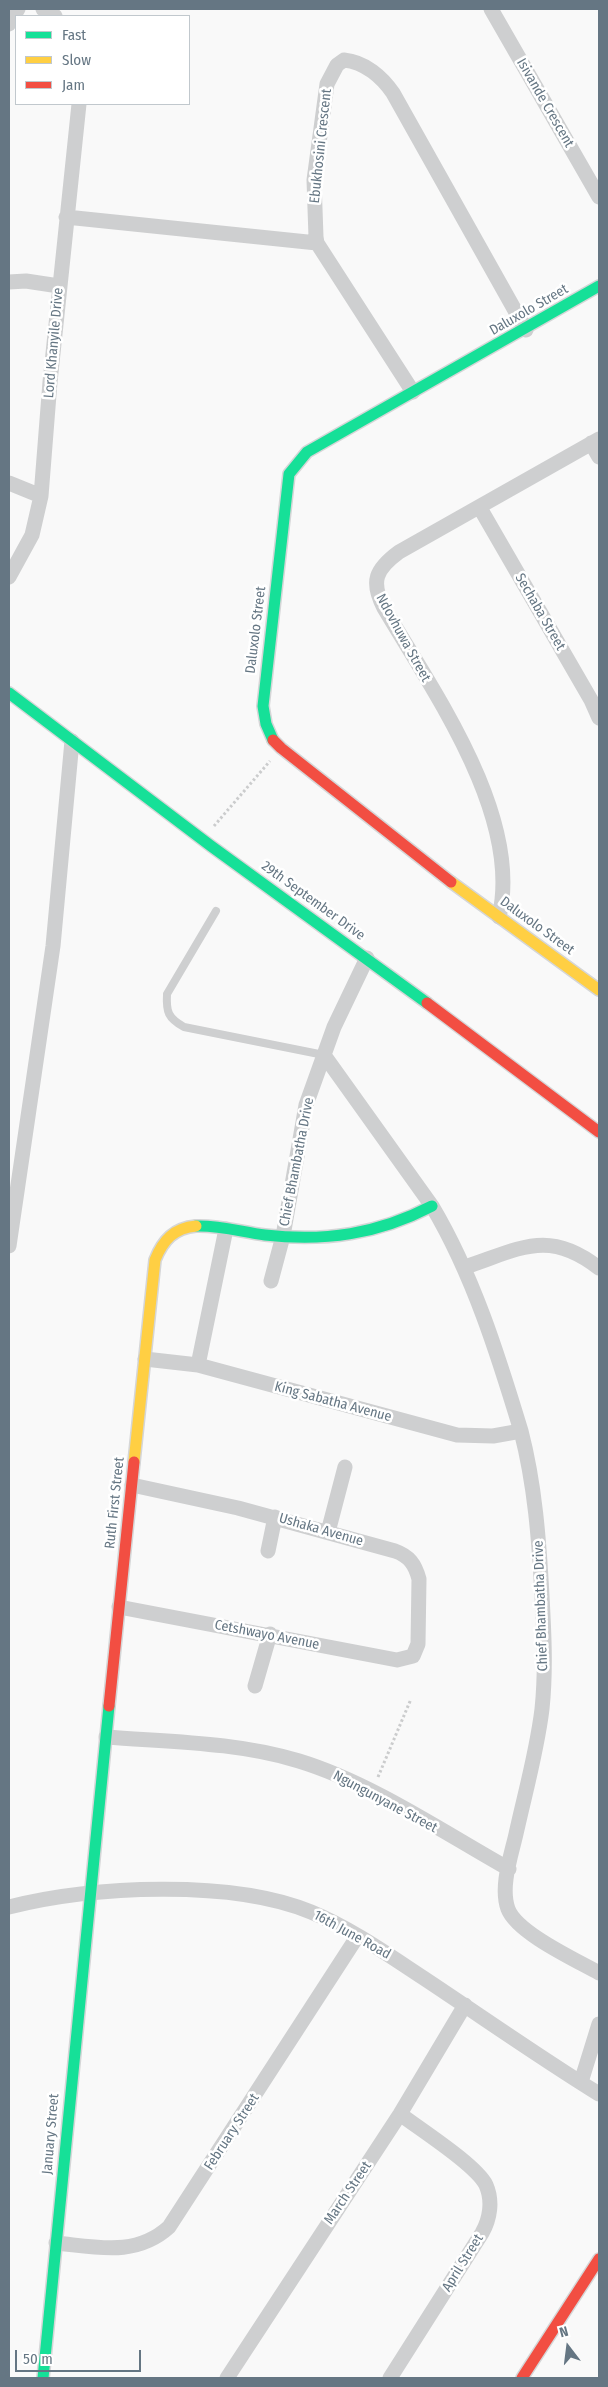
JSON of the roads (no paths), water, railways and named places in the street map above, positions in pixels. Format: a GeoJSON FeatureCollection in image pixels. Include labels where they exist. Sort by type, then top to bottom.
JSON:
{"type":"FeatureCollection","features":[{"type":"Feature","properties":{"kind":"street"},"geometry":{"type":"LineString","coordinates":[[9,24],[18,9]]}},
{"type":"Feature","properties":{"kind":"street","name":"Isivande Crescent"},"geometry":{"type":"LineString","coordinates":[[491,9],[599,197]]}},
{"type":"Feature","properties":{"kind":"street","name":"Ebukhosini Crescent"},"geometry":{"type":"LineString","coordinates":[[413,392],[317,243],[314,228],[314,180],[327,84],[337,65],[344,60],[377,74],[393,93],[526,330]]}},
{"type":"Feature","properties":{"kind":"street","name":"Lord Khanyile Drive"},"geometry":{"type":"LineString","coordinates":[[9,577],[32,536],[42,496],[59,286],[79,105]]}},
{"type":"Feature","properties":{"kind":"street"},"geometry":{"type":"LineString","coordinates":[[66,217],[317,243]]}},
{"type":"Feature","properties":{"kind":"street"},"geometry":{"type":"LineString","coordinates":[[9,282],[26,281],[59,286]]}},
{"type":"Feature","properties":{"kind":"street","name":"Daluxolo Street"},"geometry":{"type":"LineString","coordinates":[[599,286],[526,330],[307,452],[296,463],[289,474],[263,706],[266,730],[270,738],[281,748],[499,917],[599,990]]}},
{"type":"Feature","properties":{"kind":"street"},"geometry":{"type":"LineString","coordinates":[[595,441],[599,457]]}},
{"type":"Feature","properties":{"kind":"street","name":"Ndovhuwa Street"},"geometry":{"type":"LineString","coordinates":[[499,917],[504,899],[504,883],[498,841],[475,765],[384,608],[376,588],[376,578],[379,571],[390,558],[595,441]]}},
{"type":"Feature","properties":{"kind":"street"},"geometry":{"type":"LineString","coordinates":[[9,483],[42,496]]}},
{"type":"Feature","properties":{"kind":"street","name":"Sechaba Street"},"geometry":{"type":"LineString","coordinates":[[480,508],[591,700],[599,718]]}},
{"type":"Feature","properties":{"kind":"street","name":"29th September Drive"},"geometry":{"type":"LineString","coordinates":[[9,693],[202,840],[367,958],[599,1132]]}},
{"type":"Feature","properties":{"kind":"street"},"geometry":{"type":"LineString","coordinates":[[9,1246],[53,946],[72,741]]}},
{"type":"Feature","properties":{"kind":"street","name":"Chief Bhambatha Drive"},"geometry":{"type":"LineString","coordinates":[[367,958],[343,1004],[302,1121],[283,1236],[340,1237],[361,1234],[398,1224],[432,1206]]}},
{"type":"Feature","properties":{"kind":"street","name":"Chief Bhambatha Drive"},"geometry":{"type":"LineString","coordinates":[[324,1055],[432,1206],[465,1268],[521,1431],[528,1456],[537,1522],[544,1636],[544,1679],[536,1741],[509,1869],[506,1898],[508,1908],[518,1924],[599,1973]]}},
{"type":"Feature","properties":{"kind":"street","name":"Ruth First Street"},"geometry":{"type":"LineString","coordinates":[[89,1893],[153,1269],[162,1244],[167,1237],[181,1229],[190,1227],[226,1229],[283,1236]]}},
{"type":"Feature","properties":{"kind":"street"},"geometry":{"type":"LineString","coordinates":[[198,1365],[226,1229]]}},
{"type":"Feature","properties":{"kind":"street"},"geometry":{"type":"LineString","coordinates":[[271,1281],[283,1236]]}},
{"type":"Feature","properties":{"kind":"street"},"geometry":{"type":"LineString","coordinates":[[465,1268],[520,1249],[546,1244],[572,1250],[599,1268]]}},
{"type":"Feature","properties":{"kind":"street","name":"King Sabatha Avenue"},"geometry":{"type":"LineString","coordinates":[[145,1359],[198,1365],[457,1435],[493,1436],[521,1431]]}},
{"type":"Feature","properties":{"kind":"street"},"geometry":{"type":"LineString","coordinates":[[328,1532],[345,1467]]}},
{"type":"Feature","properties":{"kind":"street","name":"Ushaka Avenue"},"geometry":{"type":"LineString","coordinates":[[132,1485],[275,1517],[395,1551],[409,1557],[414,1563],[420,1578],[418,1644],[413,1656]]}},
{"type":"Feature","properties":{"kind":"street"},"geometry":{"type":"LineString","coordinates":[[268,1551],[275,1517]]}},
{"type":"Feature","properties":{"kind":"street","name":"Cetshwayo Avenue"},"geometry":{"type":"LineString","coordinates":[[119,1607],[270,1634],[397,1660],[413,1656]]}},
{"type":"Feature","properties":{"kind":"street"},"geometry":{"type":"LineString","coordinates":[[255,1686],[270,1634]]}},
{"type":"Feature","properties":{"kind":"street","name":"Ngungunyane Street"},"geometry":{"type":"LineString","coordinates":[[106,1737],[215,1746],[272,1754],[322,1769],[371,1791],[509,1869]]}},
{"type":"Feature","properties":{"kind":"street","name":"16th June Road"},"geometry":{"type":"LineString","coordinates":[[9,1907],[38,1900],[89,1893],[196,1890],[271,1899],[312,1912],[357,1937],[465,2005],[599,2094]]}},
{"type":"Feature","properties":{"kind":"street","name":"January Street"},"geometry":{"type":"LineString","coordinates":[[43,2378],[89,1893]]}},
{"type":"Feature","properties":{"kind":"street","name":"February Street"},"geometry":{"type":"LineString","coordinates":[[56,2244],[111,2248],[128,2247],[145,2243],[168,2227],[357,1937]]}},
{"type":"Feature","properties":{"kind":"street","name":"March Street"},"geometry":{"type":"LineString","coordinates":[[226,2378],[400,2114],[465,2005]]}},
{"type":"Feature","properties":{"kind":"street"},"geometry":{"type":"LineString","coordinates":[[580,2082],[599,2024]]}},
{"type":"Feature","properties":{"kind":"street","name":"April Street"},"geometry":{"type":"LineString","coordinates":[[390,2378],[482,2234],[490,2210],[487,2187],[482,2178],[400,2114]]}},
{"type":"Feature","properties":{"kind":"street"},"geometry":{"type":"LineString","coordinates":[[522,2378],[599,2259]]}},
{"type":"Feature","properties":{"kind":"lane"},"geometry":{"type":"LineString","coordinates":[[216,911],[167,994],[166,1009],[171,1020],[184,1027],[324,1055]]}}]}
